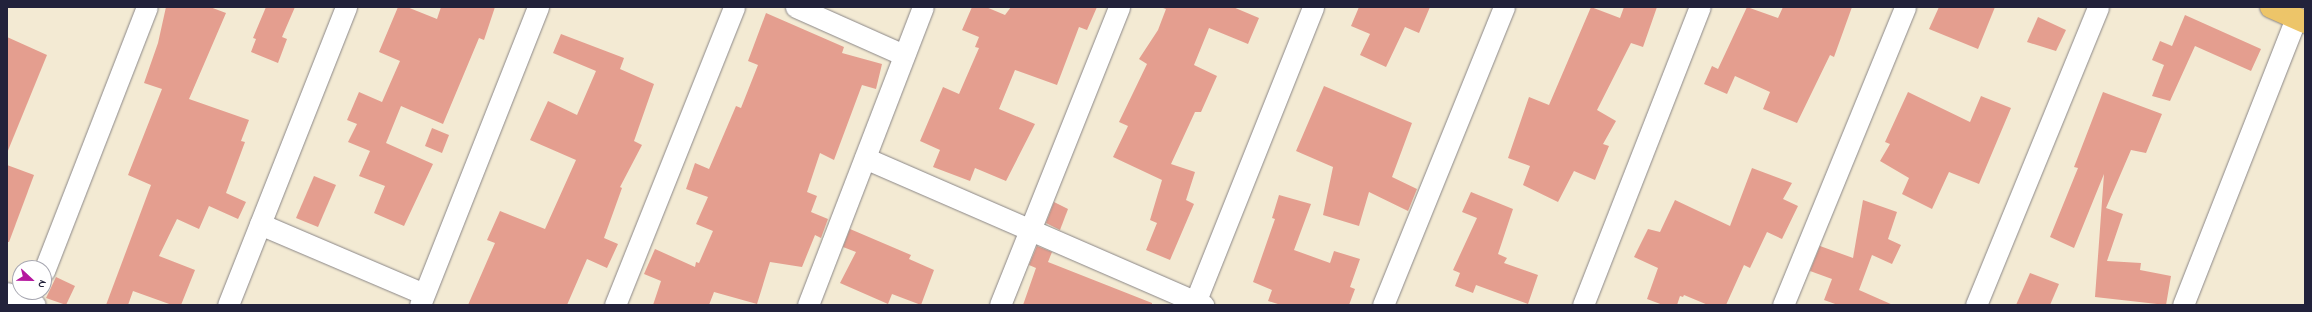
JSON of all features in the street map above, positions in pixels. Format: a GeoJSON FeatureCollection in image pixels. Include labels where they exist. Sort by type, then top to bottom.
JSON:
{"type":"FeatureCollection","features":[{"type":"Feature","properties":{"kind":"highway"},"geometry":{"type":"LineString","coordinates":[[2271,7],[2301,20]]}},
{"type":"Feature","properties":{"kind":"street"},"geometry":{"type":"LineString","coordinates":[[49,260],[148,7]]}},
{"type":"Feature","properties":{"kind":"street"},"geometry":{"type":"LineString","coordinates":[[228,305],[346,7]]}},
{"type":"Feature","properties":{"kind":"street"},"geometry":{"type":"LineString","coordinates":[[615,305],[734,7]]}},
{"type":"Feature","properties":{"kind":"street"},"geometry":{"type":"LineString","coordinates":[[796,7],[904,55]]}},
{"type":"Feature","properties":{"kind":"street"},"geometry":{"type":"LineString","coordinates":[[808,305],[923,7]]}},
{"type":"Feature","properties":{"kind":"street"},"geometry":{"type":"LineString","coordinates":[[1000,305],[1119,7]]}},
{"type":"Feature","properties":{"kind":"street"},"geometry":{"type":"LineString","coordinates":[[865,158],[1030,229],[1197,304],[1313,7]]}},
{"type":"Feature","properties":{"kind":"street"},"geometry":{"type":"LineString","coordinates":[[1383,305],[1504,7]]}},
{"type":"Feature","properties":{"kind":"street"},"geometry":{"type":"LineString","coordinates":[[1583,305],[1700,7]]}},
{"type":"Feature","properties":{"kind":"street"},"geometry":{"type":"LineString","coordinates":[[1783,305],[1905,7]]}},
{"type":"Feature","properties":{"kind":"street"},"geometry":{"type":"LineString","coordinates":[[1976,305],[2098,7]]}},
{"type":"Feature","properties":{"kind":"street"},"geometry":{"type":"LineString","coordinates":[[260,224],[422,300],[532,9]]}},
{"type":"Feature","properties":{"kind":"street"},"geometry":{"type":"LineString","coordinates":[[2183,305],[2301,20]]}},
{"type":"Feature","properties":{"kind":"street"},"geometry":{"type":"LineString","coordinates":[[7,293],[33,301]]}},
{"type":"Feature","properties":{"kind":"building"},"geometry":{"type":"Polygon","coordinates":[[[166,7],[210,7],[226,13],[189,99],[249,120],[241,141],[245,142],[226,193],[246,202],[238,219],[209,206],[199,229],[177,219],[159,256],[195,270],[181,305],[172,305],[133,291],[128,305],[106,305],[151,185],[128,175],[162,89],[144,83],[158,43],[166,7]]]}},
{"type":"Feature","properties":{"kind":"building"},"geometry":{"type":"Polygon","coordinates":[[[266,7],[295,7],[282,37],[287,39],[278,63],[251,52],[256,39],[253,38],[266,7]]]}},
{"type":"Feature","properties":{"kind":"building"},"geometry":{"type":"Polygon","coordinates":[[[398,7],[407,7],[437,19],[441,7],[495,7],[484,40],[479,38],[443,124],[401,106],[386,143],[433,164],[404,226],[374,213],[385,186],[359,176],[370,151],[348,142],[357,124],[347,120],[359,92],[382,102],[400,61],[379,52],[398,7]]]}},
{"type":"Feature","properties":{"kind":"building"},"geometry":{"type":"Polygon","coordinates":[[[972,7],[986,7],[1005,15],[1011,7],[1097,7],[1087,30],[1079,27],[1057,85],[1015,70],[999,109],[1035,124],[1006,181],[975,168],[970,181],[933,167],[940,150],[920,141],[943,87],[959,94],[979,48],[975,47],[979,37],[962,30],[972,7]]]}},
{"type":"Feature","properties":{"kind":"building"},"geometry":{"type":"Polygon","coordinates":[[[1160,7],[1233,7],[1259,18],[1248,44],[1209,28],[1194,65],[1217,76],[1201,112],[1195,112],[1171,164],[1195,172],[1186,200],[1194,204],[1170,260],[1146,250],[1157,223],[1150,220],[1162,180],[1113,157],[1128,126],[1119,122],[1147,64],[1139,59],[1158,30],[1166,9],[1160,7]]]}},
{"type":"Feature","properties":{"kind":"building"},"geometry":{"type":"Polygon","coordinates":[[[1359,7],[1430,7],[1419,33],[1405,27],[1386,67],[1360,55],[1370,34],[1351,26],[1359,7]]]}},
{"type":"Feature","properties":{"kind":"building"},"geometry":{"type":"Polygon","coordinates":[[[1591,7],[1620,18],[1624,7],[1657,7],[1643,47],[1631,43],[1597,110],[1616,121],[1603,144],[1609,146],[1595,180],[1574,171],[1558,202],[1523,185],[1530,166],[1508,158],[1529,97],[1549,105],[1591,7]]]}},
{"type":"Feature","properties":{"kind":"building"},"geometry":{"type":"Polygon","coordinates":[[[1747,7],[1778,18],[1783,7],[1852,7],[1834,57],[1830,55],[1797,123],[1763,109],[1770,92],[1735,76],[1727,94],[1704,84],[1712,66],[1718,69],[1747,7]]]}},
{"type":"Feature","properties":{"kind":"building"},"geometry":{"type":"Polygon","coordinates":[[[1939,7],[1995,7],[1978,49],[1929,29],[1939,7]]]}},
{"type":"Feature","properties":{"kind":"building"},"geometry":{"type":"Polygon","coordinates":[[[766,13],[844,47],[842,53],[882,64],[876,89],[862,85],[834,160],[820,153],[807,192],[817,196],[811,212],[828,219],[821,238],[815,235],[802,267],[770,262],[757,304],[714,292],[709,305],[653,305],[661,281],[644,274],[655,249],[695,267],[696,262],[699,263],[713,231],[696,224],[708,197],[686,189],[695,163],[709,169],[736,106],[741,108],[758,65],[748,61],[766,13]]]}},
{"type":"Feature","properties":{"kind":"building"},"geometry":{"type":"Polygon","coordinates":[[[2185,15],[2261,49],[2251,71],[2195,46],[2170,101],[2152,96],[2164,65],[2152,60],[2160,41],[2172,46],[2185,15]]]}},
{"type":"Feature","properties":{"kind":"building"},"geometry":{"type":"Polygon","coordinates":[[[2038,17],[2066,30],[2056,51],[2027,42],[2038,17]]]}},
{"type":"Feature","properties":{"kind":"building"},"geometry":{"type":"Polygon","coordinates":[[[561,34],[624,58],[620,69],[654,84],[634,141],[642,145],[620,187],[622,188],[604,238],[618,244],[607,268],[587,259],[567,305],[468,305],[495,243],[487,240],[500,211],[545,229],[576,160],[530,140],[548,101],[577,115],[596,71],[553,53],[561,34]]]}},
{"type":"Feature","properties":{"kind":"building"},"geometry":{"type":"Polygon","coordinates":[[[7,37],[47,55],[7,153],[7,37]]]}},
{"type":"Feature","properties":{"kind":"building"},"geometry":{"type":"Polygon","coordinates":[[[1324,86],[1412,123],[1392,177],[1417,189],[1408,211],[1369,192],[1359,226],[1323,215],[1333,167],[1296,151],[1324,86]]]}},
{"type":"Feature","properties":{"kind":"building"},"geometry":{"type":"Polygon","coordinates":[[[1908,92],[1970,122],[1981,96],[2011,108],[1979,184],[1949,172],[1932,209],[1902,194],[1909,178],[1880,161],[1890,144],[1885,142],[1908,92]]]}},
{"type":"Feature","properties":{"kind":"building"},"geometry":{"type":"Polygon","coordinates":[[[2103,92],[2162,114],[2146,153],[2131,150],[2106,208],[2123,214],[2107,261],[2141,263],[2140,270],[2171,276],[2166,305],[2095,297],[2104,174],[2074,248],[2050,237],[2078,168],[2074,167],[2103,92]]]}},
{"type":"Feature","properties":{"kind":"building"},"geometry":{"type":"Polygon","coordinates":[[[432,128],[449,135],[442,153],[425,146],[432,128]]]}},
{"type":"Feature","properties":{"kind":"building"},"geometry":{"type":"Polygon","coordinates":[[[7,165],[34,175],[9,242],[7,242],[7,165]]]}},
{"type":"Feature","properties":{"kind":"building"},"geometry":{"type":"Polygon","coordinates":[[[1752,168],[1792,183],[1783,199],[1798,206],[1782,239],[1767,232],[1750,268],[1744,265],[1726,305],[1708,305],[1684,295],[1683,297],[1680,296],[1677,305],[1663,305],[1647,299],[1658,268],[1634,257],[1648,229],[1660,232],[1675,200],[1730,226],[1752,168]]]}},
{"type":"Feature","properties":{"kind":"building"},"geometry":{"type":"Polygon","coordinates":[[[314,176],[336,185],[318,227],[296,218],[314,176]]]}},
{"type":"Feature","properties":{"kind":"building"},"geometry":{"type":"Polygon","coordinates":[[[1471,192],[1513,209],[1498,254],[1507,258],[1504,263],[1538,275],[1528,304],[1476,285],[1473,293],[1455,286],[1460,273],[1453,270],[1477,218],[1462,212],[1471,192]]]}},
{"type":"Feature","properties":{"kind":"building"},"geometry":{"type":"Polygon","coordinates":[[[1279,195],[1311,204],[1294,250],[1330,263],[1334,251],[1360,259],[1350,287],[1355,289],[1349,305],[1281,305],[1268,301],[1272,290],[1253,282],[1275,219],[1272,218],[1279,195]]]}},
{"type":"Feature","properties":{"kind":"building"},"geometry":{"type":"Polygon","coordinates":[[[1863,200],[1897,212],[1888,239],[1901,245],[1892,264],[1872,255],[1859,290],[1893,305],[1838,305],[1824,300],[1832,279],[1810,271],[1820,246],[1853,258],[1863,200]]]}},
{"type":"Feature","properties":{"kind":"building"},"geometry":{"type":"Polygon","coordinates":[[[1054,202],[1068,209],[1060,230],[1046,223],[1054,202]]]}},
{"type":"Feature","properties":{"kind":"building"},"geometry":{"type":"Polygon","coordinates":[[[850,229],[911,255],[909,259],[934,270],[921,305],[892,294],[888,304],[840,283],[856,252],[843,247],[850,229]]]}},
{"type":"Feature","properties":{"kind":"building"},"geometry":{"type":"Polygon","coordinates":[[[1037,246],[1052,252],[1048,262],[1152,303],[1152,305],[1023,305],[1036,268],[1029,265],[1037,246]]]}},
{"type":"Feature","properties":{"kind":"building"},"geometry":{"type":"Polygon","coordinates":[[[2030,273],[2059,284],[2050,305],[2016,305],[2030,273]]]}},
{"type":"Feature","properties":{"kind":"building"},"geometry":{"type":"Polygon","coordinates":[[[56,277],[75,286],[66,305],[52,300],[52,285],[56,277]]]}}]}
